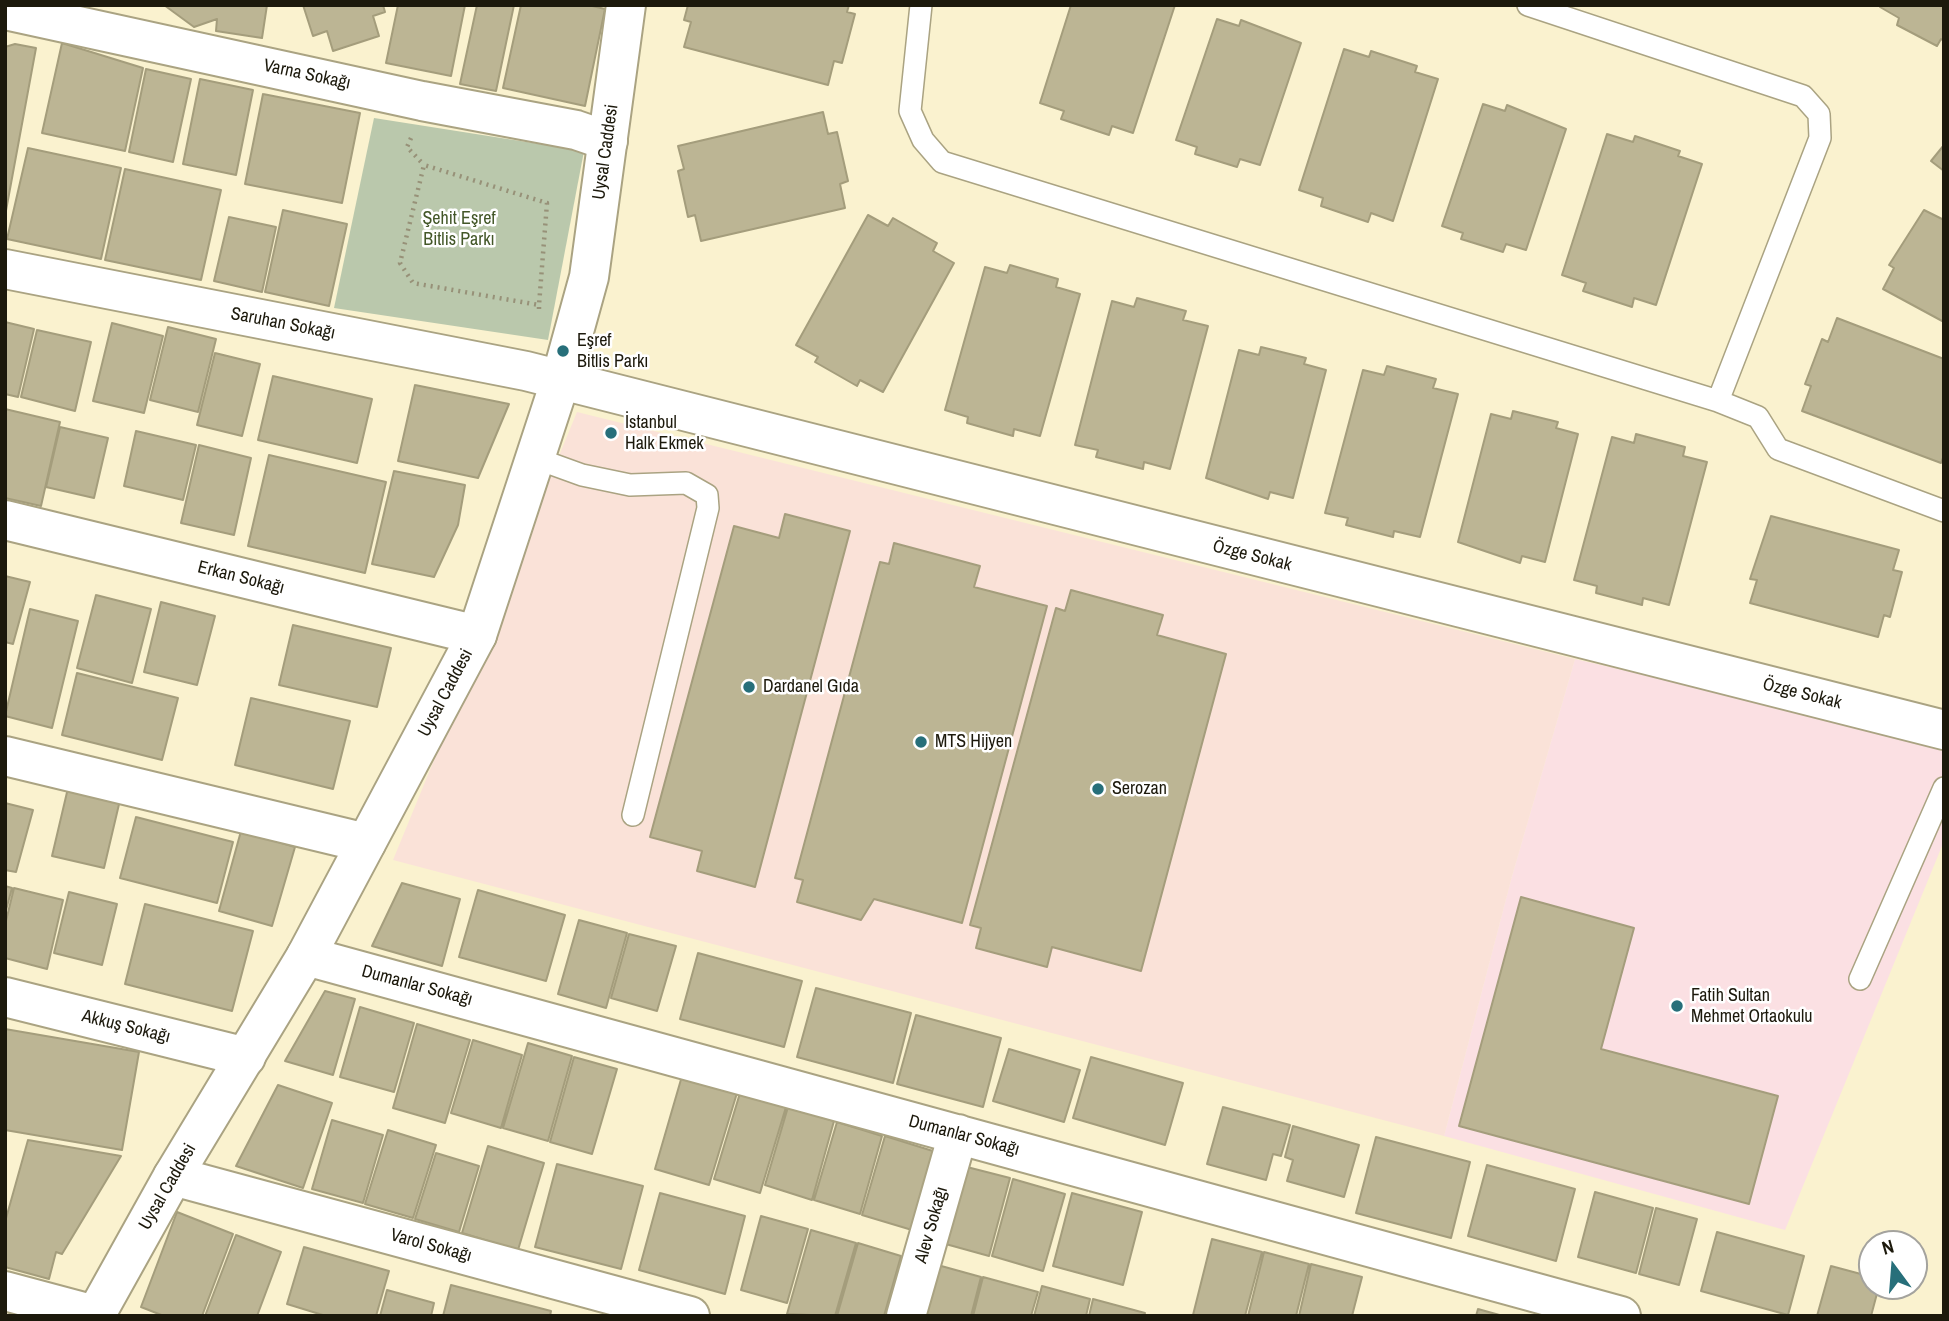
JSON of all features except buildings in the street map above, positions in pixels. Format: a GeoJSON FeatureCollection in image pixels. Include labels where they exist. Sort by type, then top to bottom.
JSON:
{"type":"FeatureCollection","features":[{"type":"Feature","properties":{"kind":"street","name":"Uysal Caddesi"},"geometry":{"type":"LineString","coordinates":[[95,1315],[173,1176],[306,956],[477,635],[535,458],[543,376],[589,277],[626,5]]}},
{"type":"Feature","properties":{"kind":"street","name":"Varna Sokağı"},"geometry":{"type":"LineString","coordinates":[[5,10],[422,101],[576,130],[608,141]]}},
{"type":"Feature","properties":{"kind":"street","name":"Saruhan Sokağı"},"geometry":{"type":"LineString","coordinates":[[5,270],[543,376]]}},
{"type":"Feature","properties":{"kind":"street","name":"Özge Sokak"},"geometry":{"type":"LineString","coordinates":[[543,376],[1944,730]]}},
{"type":"Feature","properties":{"kind":"street","name":"Erkan Sokağı"},"geometry":{"type":"LineString","coordinates":[[5,520],[477,635]]}},
{"type":"Feature","properties":{"kind":"street"},"geometry":{"type":"LineString","coordinates":[[5,756],[366,843]]}},
{"type":"Feature","properties":{"kind":"street","name":"Dumanlar Sokağı"},"geometry":{"type":"LineString","coordinates":[[306,956],[1621,1316]]}},
{"type":"Feature","properties":{"kind":"street","name":"Akkuş Sokağı"},"geometry":{"type":"LineString","coordinates":[[5,997],[246,1057]]}},
{"type":"Feature","properties":{"kind":"street","name":"Alev Sokağı"},"geometry":{"type":"LineString","coordinates":[[906,1316],[958,1134]]}},
{"type":"Feature","properties":{"kind":"street","name":"Varol Sokağı"},"geometry":{"type":"LineString","coordinates":[[173,1176],[690,1316]]}},
{"type":"Feature","properties":{"kind":"street"},"geometry":{"type":"LineString","coordinates":[[5,1291],[95,1315]]}},
{"type":"Feature","properties":{"kind":"lane"},"geometry":{"type":"LineString","coordinates":[[921,5],[910,111],[923,140],[942,162],[1718,401],[1758,417],[1778,449],[1944,511]]}},
{"type":"Feature","properties":{"kind":"lane"},"geometry":{"type":"LineString","coordinates":[[1528,5],[1803,96],[1819,114],[1820,138],[1718,401]]}},
{"type":"Feature","properties":{"kind":"lane"},"geometry":{"type":"LineString","coordinates":[[535,458],[582,475],[630,485],[686,483],[707,495],[708,508],[633,815]]}},
{"type":"Feature","properties":{"kind":"lane"},"geometry":{"type":"LineString","coordinates":[[1860,979],[1944,788]]}},
{"type":"Feature","properties":{"kind":"path"},"geometry":{"type":"LineString","coordinates":[[539,305],[413,283],[401,262],[424,164],[547,203],[539,305],[543,376]]}},
{"type":"Feature","properties":{"kind":"shaded area"},"geometry":{"type":"Polygon","coordinates":[[[577,412],[1575,659],[1512,876],[1444,1136],[393,860],[577,412]]]}},
{"type":"Feature","properties":{"kind":"shaded area","name":"Fatih Sultan Mehmet Ortaokulu"},"geometry":{"type":"Polygon","coordinates":[[[1575,659],[1944,744],[1944,841],[1785,1230],[1444,1136],[1512,876],[1575,659]]]}},
{"type":"Feature","properties":{"kind":"green space","name":"Şehit Eşref Bitlis Parkı"},"geometry":{"type":"Polygon","coordinates":[[[374,118],[584,151],[548,340],[334,308],[374,118]]]}},
{"type":"Feature","properties":{"kind":"place","name":"Eşref Bitlis Parkı"},"geometry":{"type":"Point","coordinates":[563,351]}},
{"type":"Feature","properties":{"kind":"place","name":"İstanbul Halk Ekmek"},"geometry":{"type":"Point","coordinates":[611,433]}},
{"type":"Feature","properties":{"kind":"place","name":"Dardanel Gıda"},"geometry":{"type":"Point","coordinates":[749,687]}},
{"type":"Feature","properties":{"kind":"place","name":"MTS Hijyen"},"geometry":{"type":"Point","coordinates":[921,742]}},
{"type":"Feature","properties":{"kind":"place","name":"Serozan"},"geometry":{"type":"Point","coordinates":[1098,789]}},
{"type":"Feature","properties":{"kind":"place","name":"Fatih Sultan Mehmet Ortaokulu"},"geometry":{"type":"Point","coordinates":[1677,1006]}}]}
